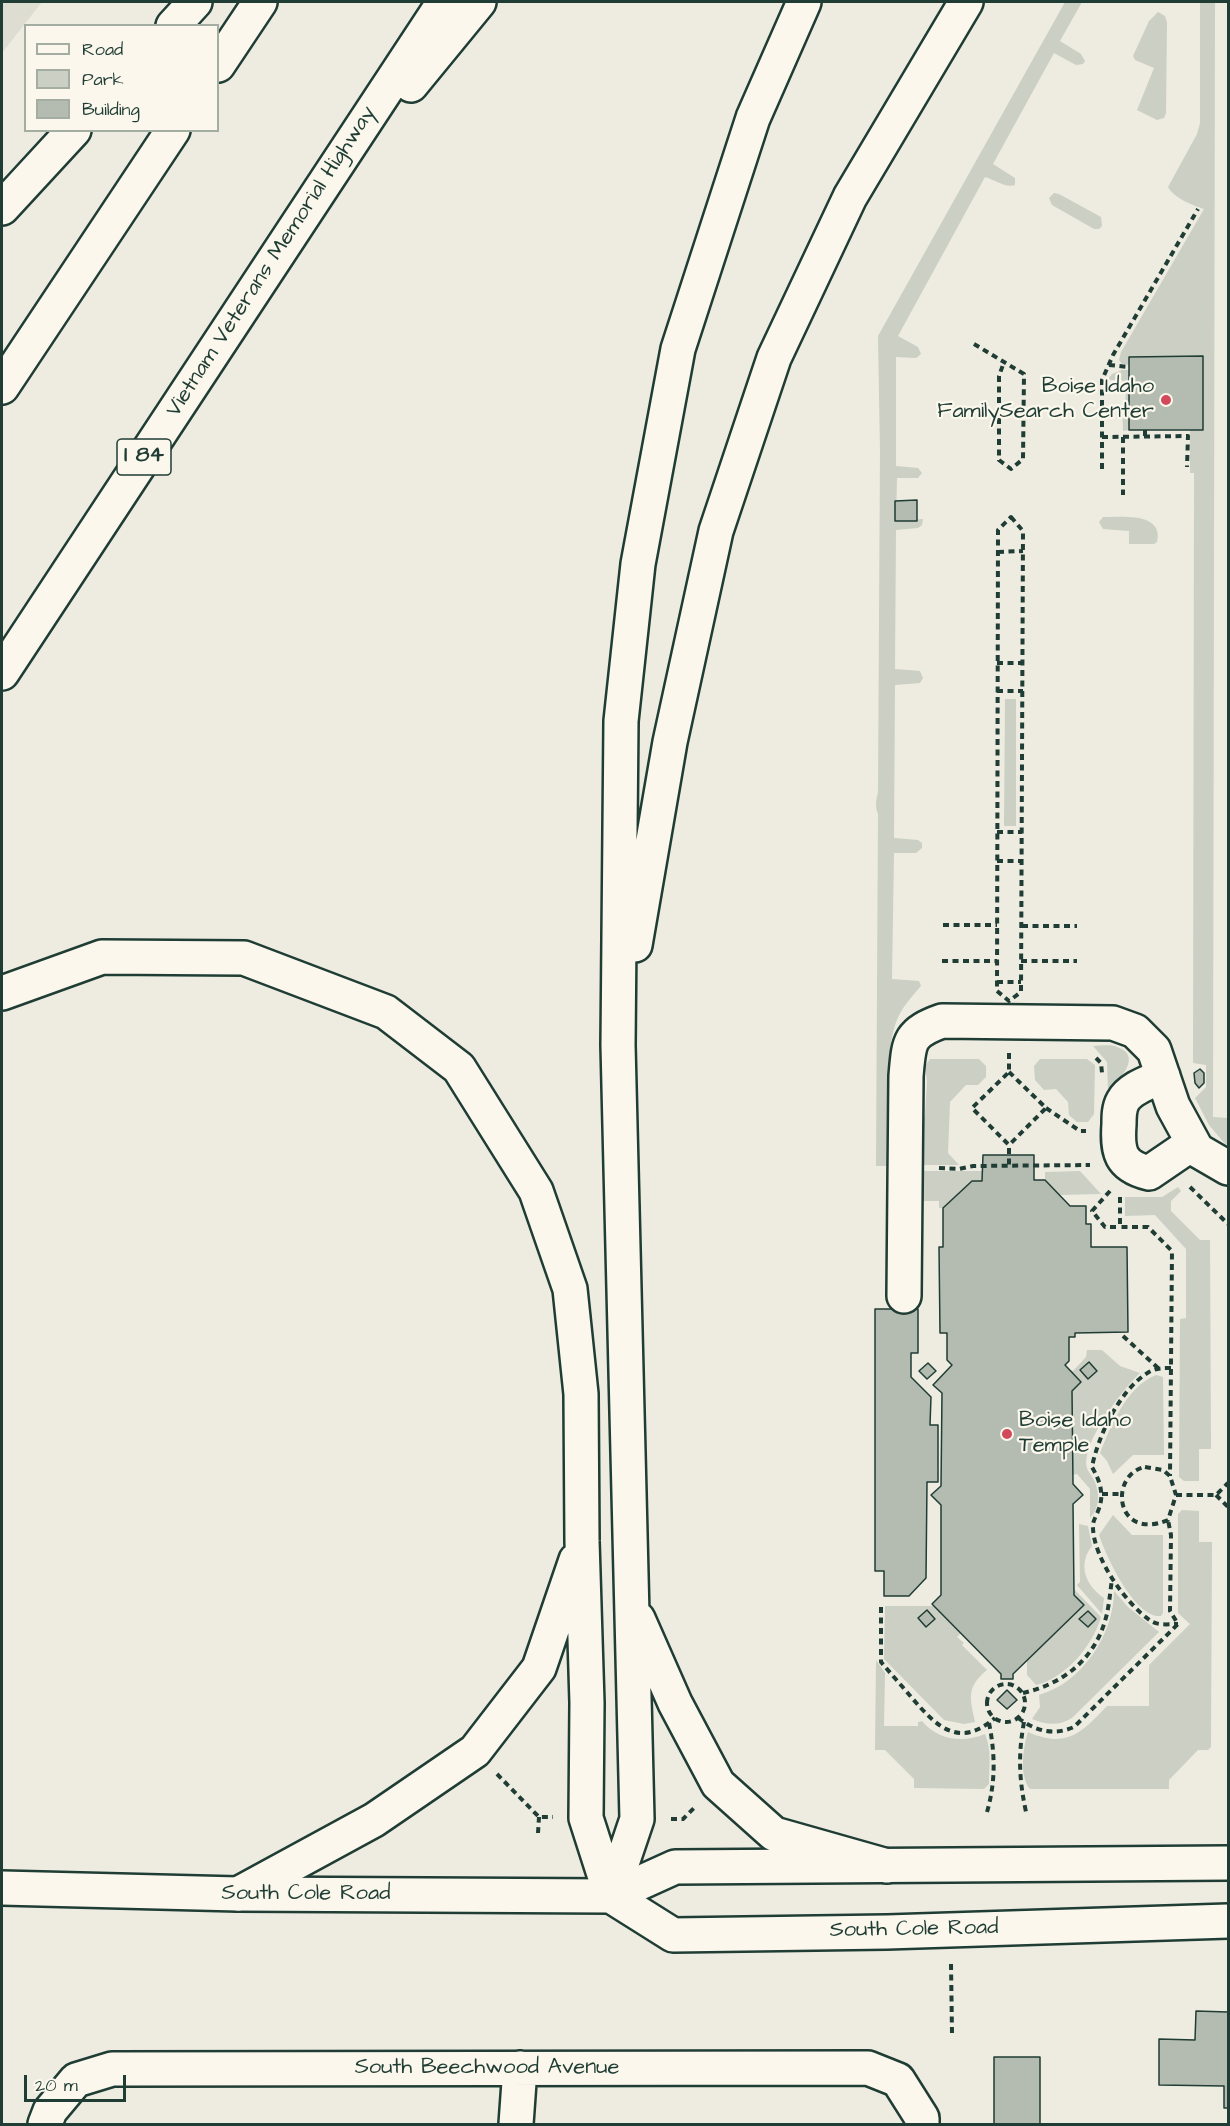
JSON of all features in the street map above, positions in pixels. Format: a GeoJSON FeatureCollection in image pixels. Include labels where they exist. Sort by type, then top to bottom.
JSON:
{"type":"FeatureCollection","features":[{"type":"Feature","properties":{"kind":"main road"},"geometry":{"type":"LineString","coordinates":[[175,24],[195,2]]}},
{"type":"Feature","properties":{"kind":"main road"},"geometry":{"type":"LineString","coordinates":[[219,64],[260,2]]}},
{"type":"Feature","properties":{"kind":"main road","name":"Vietnam Veterans Memorial Highway"},"geometry":{"type":"LineString","coordinates":[[2,673],[444,2]]}},
{"type":"Feature","properties":{"kind":"main road"},"geometry":{"type":"LineString","coordinates":[[286,241],[479,2]]}},
{"type":"Feature","properties":{"kind":"main road"},"geometry":{"type":"LineString","coordinates":[[610,1896],[637,1818],[618,1045],[621,721],[640,553],[678,349],[753,118],[804,2]]}},
{"type":"Feature","properties":{"kind":"main road"},"geometry":{"type":"LineString","coordinates":[[618,1045],[670,742],[720,520],[774,358],[850,197],[966,2]]}},
{"type":"Feature","properties":{"kind":"main road"},"geometry":{"type":"LineString","coordinates":[[2,208],[72,132]]}},
{"type":"Feature","properties":{"kind":"main road"},"geometry":{"type":"LineString","coordinates":[[2,387],[172,132]]}},
{"type":"Feature","properties":{"kind":"main road"},"geometry":{"type":"LineString","coordinates":[[2,993],[102,957],[244,958],[386,1012],[459,1068],[536,1191],[570,1289],[581,1394],[582,1541],[587,1703],[586,1818],[610,1896]]}},
{"type":"Feature","properties":{"kind":"main road"},"geometry":{"type":"LineString","coordinates":[[904,1296],[906,1076],[910,1043],[924,1028],[942,1021],[1113,1023],[1124,1026],[1145,1040],[1154,1050],[1173,1106],[1197,1150],[1228,1168]]}},
{"type":"Feature","properties":{"kind":"main road"},"geometry":{"type":"LineString","coordinates":[[1163,1076],[1134,1090],[1123,1100],[1120,1110],[1119,1149],[1125,1162],[1136,1170],[1149,1173],[1193,1143]]}},
{"type":"Feature","properties":{"kind":"main road"},"geometry":{"type":"LineString","coordinates":[[238,1894],[374,1820],[475,1751],[539,1668],[582,1541]]}},
{"type":"Feature","properties":{"kind":"main road"},"geometry":{"type":"LineString","coordinates":[[632,1607],[675,1703],[718,1784],[774,1834],[887,1866]]}},
{"type":"Feature","properties":{"kind":"main road","name":"South Cole Road"},"geometry":{"type":"LineString","coordinates":[[2,1888],[238,1894],[610,1896],[675,1867],[1228,1863]]}},
{"type":"Feature","properties":{"kind":"main road","name":"South Cole Road"},"geometry":{"type":"LineString","coordinates":[[610,1896],[673,1935],[887,1932],[1228,1921]]}},
{"type":"Feature","properties":{"kind":"main road"},"geometry":{"type":"LineString","coordinates":[[516,2124],[520,2068]]}},
{"type":"Feature","properties":{"kind":"main road","name":"South Beechwood Avenue"},"geometry":{"type":"LineString","coordinates":[[45,2124],[50,2111],[76,2080],[112,2069],[868,2068],[898,2080],[922,2118],[922,2124]]}},
{"type":"Feature","properties":{"kind":"path"},"geometry":{"type":"LineString","coordinates":[[1102,469],[1102,381],[1108,365],[1198,209]]}},
{"type":"Feature","properties":{"kind":"path"},"geometry":{"type":"LineString","coordinates":[[974,344],[1004,362],[1024,374],[1023,459],[1011,469],[999,460],[999,376],[1004,362]]}},
{"type":"Feature","properties":{"kind":"path"},"geometry":{"type":"LineString","coordinates":[[1108,365],[1129,367]]}},
{"type":"Feature","properties":{"kind":"path"},"geometry":{"type":"LineString","coordinates":[[1145,430],[1145,437]]}},
{"type":"Feature","properties":{"kind":"path"},"geometry":{"type":"LineString","coordinates":[[1102,437],[1188,436],[1187,467]]}},
{"type":"Feature","properties":{"kind":"path"},"geometry":{"type":"LineString","coordinates":[[1123,437],[1123,495]]}},
{"type":"Feature","properties":{"kind":"path"},"geometry":{"type":"LineString","coordinates":[[1011,517],[1023,531],[1023,551],[1021,992],[1009,1001],[998,991],[998,530],[1011,517]]}},
{"type":"Feature","properties":{"kind":"path"},"geometry":{"type":"LineString","coordinates":[[998,552],[1023,551]]}},
{"type":"Feature","properties":{"kind":"path"},"geometry":{"type":"LineString","coordinates":[[998,663],[1023,663]]}},
{"type":"Feature","properties":{"kind":"path"},"geometry":{"type":"LineString","coordinates":[[998,691],[1023,691]]}},
{"type":"Feature","properties":{"kind":"path"},"geometry":{"type":"LineString","coordinates":[[998,832],[1022,832]]}},
{"type":"Feature","properties":{"kind":"path"},"geometry":{"type":"LineString","coordinates":[[998,861],[1022,861]]}},
{"type":"Feature","properties":{"kind":"path"},"geometry":{"type":"LineString","coordinates":[[943,925],[998,925]]}},
{"type":"Feature","properties":{"kind":"path"},"geometry":{"type":"LineString","coordinates":[[1022,926],[1077,926]]}},
{"type":"Feature","properties":{"kind":"path"},"geometry":{"type":"LineString","coordinates":[[942,961],[998,961]]}},
{"type":"Feature","properties":{"kind":"path"},"geometry":{"type":"LineString","coordinates":[[1021,961],[1077,961]]}},
{"type":"Feature","properties":{"kind":"path"},"geometry":{"type":"LineString","coordinates":[[998,982],[1021,982]]}},
{"type":"Feature","properties":{"kind":"path"},"geometry":{"type":"LineString","coordinates":[[1009,1047],[1009,1072],[972,1108],[1009,1145],[1009,1166]]}},
{"type":"Feature","properties":{"kind":"path"},"geometry":{"type":"LineString","coordinates":[[1009,1072],[1046,1108],[1080,1131],[1091,1132]]}},
{"type":"Feature","properties":{"kind":"path"},"geometry":{"type":"LineString","coordinates":[[1009,1145],[1046,1108]]}},
{"type":"Feature","properties":{"kind":"path"},"geometry":{"type":"LineString","coordinates":[[905,1167],[959,1169],[973,1166],[1102,1165]]}},
{"type":"Feature","properties":{"kind":"path"},"geometry":{"type":"LineString","coordinates":[[1115,1185],[1092,1211],[1105,1227],[1148,1227],[1172,1251],[1170,1476],[1176,1495],[1168,1520],[1171,1535],[1170,1611],[1179,1624]]}},
{"type":"Feature","properties":{"kind":"path"},"geometry":{"type":"LineString","coordinates":[[1120,1227],[1121,1190]]}},
{"type":"Feature","properties":{"kind":"path"},"geometry":{"type":"LineString","coordinates":[[1123,1336],[1158,1368]]}},
{"type":"Feature","properties":{"kind":"path"},"geometry":{"type":"LineString","coordinates":[[1171,1368],[1158,1368],[1148,1372],[1134,1384],[1102,1434],[1092,1467],[1100,1483],[1102,1494],[1092,1527],[1096,1544],[1112,1578],[1125,1596],[1152,1621],[1161,1624],[1179,1624]]}},
{"type":"Feature","properties":{"kind":"path"},"geometry":{"type":"LineString","coordinates":[[1168,1520],[1148,1525],[1138,1524],[1131,1520],[1123,1504],[1122,1494],[1126,1480],[1138,1468],[1163,1470],[1170,1476]]}},
{"type":"Feature","properties":{"kind":"path"},"geometry":{"type":"LineString","coordinates":[[1176,1495],[1216,1495],[1228,1483]]}},
{"type":"Feature","properties":{"kind":"path"},"geometry":{"type":"LineString","coordinates":[[1102,1494],[1122,1494]]}},
{"type":"Feature","properties":{"kind":"path"},"geometry":{"type":"LineString","coordinates":[[1216,1495],[1228,1507]]}},
{"type":"Feature","properties":{"kind":"path"},"geometry":{"type":"LineString","coordinates":[[1023,1694],[1053,1684],[1064,1677],[1093,1647],[1101,1634],[1106,1618],[1112,1578]]}},
{"type":"Feature","properties":{"kind":"path"},"geometry":{"type":"LineString","coordinates":[[881,1607],[881,1662],[938,1726],[953,1732],[970,1732],[995,1718]]}},
{"type":"Feature","properties":{"kind":"path"},"geometry":{"type":"LineString","coordinates":[[1018,1718],[1042,1731],[1053,1733],[1074,1727],[1179,1624]]}},
{"type":"Feature","properties":{"kind":"path"},"geometry":{"type":"LineString","coordinates":[[1006,1683],[1012,1684],[1023,1694],[1026,1703],[1024,1710],[1018,1718],[1010,1722],[995,1718],[988,1710],[990,1692],[995,1687],[1006,1683]]}},
{"type":"Feature","properties":{"kind":"path"},"geometry":{"type":"LineString","coordinates":[[1024,1722],[1019,1745],[1019,1779],[1026,1812]]}},
{"type":"Feature","properties":{"kind":"path"},"geometry":{"type":"LineString","coordinates":[[987,1812],[992,1794],[995,1760],[989,1723]]}},
{"type":"Feature","properties":{"kind":"path"},"geometry":{"type":"LineString","coordinates":[[497,1773],[539,1817],[556,1817]]}},
{"type":"Feature","properties":{"kind":"path"},"geometry":{"type":"LineString","coordinates":[[666,1818],[683,1819],[695,1806]]}},
{"type":"Feature","properties":{"kind":"path"},"geometry":{"type":"LineString","coordinates":[[538,1833],[539,1817]]}},
{"type":"Feature","properties":{"kind":"path"},"geometry":{"type":"LineString","coordinates":[[951,1963],[952,2033]]}},
{"type":"Feature","properties":{"kind":"shaded area"},"geometry":{"type":"Polygon","coordinates":[[[2,2],[42,2],[24,24],[2,53],[2,2]]]}},
{"type":"Feature","properties":{"kind":"green space"},"geometry":{"type":"Polygon","coordinates":[[[1065,2],[1082,2],[1060,41],[1081,54],[1085,61],[1083,64],[1076,65],[1054,53],[993,164],[1015,178],[1015,185],[1004,185],[985,177],[898,336],[918,347],[921,354],[916,358],[896,357],[896,466],[918,468],[922,473],[918,478],[897,478],[896,521],[923,519],[922,525],[918,528],[896,530],[895,669],[920,671],[923,678],[920,683],[895,685],[894,838],[918,840],[922,843],[922,848],[916,853],[894,853],[892,979],[919,981],[921,986],[901,1012],[893,1033],[889,1166],[876,1166],[878,814],[876,803],[878,792],[880,451],[878,336],[1065,2]]]}},
{"type":"Feature","properties":{"kind":"green space"},"geometry":{"type":"Polygon","coordinates":[[[1200,2],[1215,2],[1213,1117],[1228,1118],[1228,1143],[1226,1145],[1209,1125],[1195,1098],[1206,1087],[1206,1065],[1193,1063],[1194,473],[1190,473],[1190,430],[1203,430],[1203,357],[1130,357],[1129,365],[1122,364],[1119,360],[1121,352],[1204,209],[1179,198],[1168,187],[1197,134],[1200,123],[1200,2]]]}},
{"type":"Feature","properties":{"kind":"green space"},"geometry":{"type":"Polygon","coordinates":[[[1158,12],[1165,16],[1167,23],[1166,113],[1164,118],[1157,120],[1137,110],[1154,68],[1135,60],[1133,56],[1149,21],[1158,12]]]}},
{"type":"Feature","properties":{"kind":"green space"},"geometry":{"type":"Polygon","coordinates":[[[1054,193],[1101,217],[1102,226],[1094,229],[1052,205],[1049,198],[1054,193]]]}},
{"type":"Feature","properties":{"kind":"green space"},"geometry":{"type":"Polygon","coordinates":[[[1129,370],[1129,430],[1123,431],[1125,388],[1122,380],[1107,380],[1112,374],[1129,370]]]}},
{"type":"Feature","properties":{"kind":"green space"},"geometry":{"type":"Polygon","coordinates":[[[1103,517],[1130,517],[1148,521],[1154,525],[1157,532],[1157,542],[1129,544],[1129,531],[1103,529],[1099,522],[1103,517]]]}},
{"type":"Feature","properties":{"kind":"green space"},"geometry":{"type":"Polygon","coordinates":[[[1005,699],[1016,699],[1016,826],[1004,826],[1005,699]]]}},
{"type":"Feature","properties":{"kind":"green space"},"geometry":{"type":"Polygon","coordinates":[[[1093,1046],[1114,1046],[1125,1051],[1128,1056],[1129,1062],[1126,1069],[1108,1091],[1107,1062],[1093,1046]]]}},
{"type":"Feature","properties":{"kind":"green space"},"geometry":{"type":"Polygon","coordinates":[[[930,1059],[979,1059],[986,1066],[986,1077],[978,1085],[966,1085],[950,1102],[948,1153],[959,1165],[922,1165],[927,1082],[925,1066],[930,1059]]]}},
{"type":"Feature","properties":{"kind":"green space"},"geometry":{"type":"Polygon","coordinates":[[[1040,1059],[1087,1059],[1095,1065],[1094,1114],[1088,1122],[1077,1122],[1069,1115],[1068,1102],[1056,1089],[1044,1090],[1035,1080],[1034,1066],[1040,1059]]]}},
{"type":"Feature","properties":{"kind":"green space"},"geometry":{"type":"Polygon","coordinates":[[[922,1171],[983,1171],[982,1181],[943,1208],[939,1208],[939,1201],[922,1201],[922,1171]]]}},
{"type":"Feature","properties":{"kind":"green space"},"geometry":{"type":"Polygon","coordinates":[[[1080,1171],[1101,1194],[1059,1195],[1045,1180],[1045,1172],[1080,1171]]]}},
{"type":"Feature","properties":{"kind":"green space"},"geometry":{"type":"Polygon","coordinates":[[[1178,1187],[1181,1191],[1171,1201],[1171,1211],[1200,1240],[1210,1240],[1211,1449],[1199,1449],[1199,1481],[1184,1481],[1179,1477],[1180,1319],[1186,1318],[1186,1249],[1155,1215],[1125,1216],[1125,1197],[1162,1197],[1178,1187]]]}},
{"type":"Feature","properties":{"kind":"green space"},"geometry":{"type":"Polygon","coordinates":[[[1087,1350],[1102,1350],[1120,1366],[1140,1373],[1114,1403],[1090,1445],[1087,1468],[1096,1485],[1098,1500],[1096,1509],[1090,1518],[1090,1489],[1077,1474],[1073,1475],[1072,1391],[1081,1382],[1070,1370],[1073,1371],[1086,1357],[1087,1350]]]}},
{"type":"Feature","properties":{"kind":"green space"},"geometry":{"type":"Polygon","coordinates":[[[1156,1375],[1163,1377],[1164,1455],[1133,1455],[1113,1474],[1100,1453],[1109,1431],[1121,1408],[1136,1388],[1156,1375]]]}},
{"type":"Feature","properties":{"kind":"green space"},"geometry":{"type":"Polygon","coordinates":[[[1182,1510],[1199,1511],[1199,1542],[1212,1542],[1211,1747],[1208,1750],[1198,1750],[1169,1780],[1169,1789],[1030,1789],[1023,1769],[1028,1732],[1053,1739],[1063,1738],[1081,1731],[1107,1706],[1149,1706],[1149,1665],[1190,1624],[1178,1613],[1178,1514],[1182,1510]]]}},
{"type":"Feature","properties":{"kind":"green space"},"geometry":{"type":"Polygon","coordinates":[[[1113,1515],[1132,1535],[1163,1535],[1163,1613],[1161,1616],[1151,1614],[1141,1608],[1123,1584],[1108,1557],[1099,1535],[1113,1515]]]}},
{"type":"Feature","properties":{"kind":"green space"},"geometry":{"type":"Polygon","coordinates":[[[1079,1524],[1088,1526],[1092,1546],[1087,1553],[1084,1568],[1092,1587],[1104,1598],[1102,1614],[1077,1585],[1080,1582],[1079,1524]]]}},
{"type":"Feature","properties":{"kind":"green space"},"geometry":{"type":"Polygon","coordinates":[[[1074,1589],[1101,1617],[1097,1628],[1085,1649],[1068,1668],[1036,1685],[1027,1675],[1027,1661],[1083,1605],[1074,1595],[1074,1589]],[[1088,1611],[1079,1619],[1088,1627],[1096,1619],[1088,1611]]]}},
{"type":"Feature","properties":{"kind":"green space"},"geometry":{"type":"Polygon","coordinates":[[[1114,1591],[1128,1607],[1159,1632],[1072,1718],[1052,1724],[1032,1719],[1040,1707],[1039,1695],[1069,1680],[1093,1655],[1108,1624],[1113,1607],[1114,1591]]]}},
{"type":"Feature","properties":{"kind":"green space"},"geometry":{"type":"Polygon","coordinates":[[[885,1606],[934,1606],[961,1633],[957,1637],[964,1643],[962,1645],[987,1670],[980,1676],[971,1693],[975,1722],[964,1724],[944,1720],[884,1659],[885,1606]]]}},
{"type":"Feature","properties":{"kind":"green space"},"geometry":{"type":"Polygon","coordinates":[[[876,1660],[885,1673],[884,1726],[918,1726],[918,1722],[922,1721],[936,1733],[952,1738],[968,1739],[985,1734],[989,1746],[990,1765],[989,1784],[984,1789],[914,1788],[914,1779],[885,1750],[875,1750],[876,1660]]]}},
{"type":"Feature","properties":{"kind":"building","name":"Boise Idaho FamilySearch Center"},"geometry":{"type":"Polygon","coordinates":[[[1203,356],[1203,430],[1129,430],[1129,357],[1203,356]]]}},
{"type":"Feature","properties":{"kind":"building"},"geometry":{"type":"Polygon","coordinates":[[[917,500],[917,521],[895,521],[895,501],[917,500]]]}},
{"type":"Feature","properties":{"kind":"building"},"geometry":{"type":"Polygon","coordinates":[[[1200,1069],[1204,1073],[1204,1083],[1199,1088],[1195,1083],[1194,1073],[1200,1069]]]}},
{"type":"Feature","properties":{"kind":"building","name":"Boise Idaho Temple"},"geometry":{"type":"Polygon","coordinates":[[[983,1155],[1034,1155],[1034,1180],[1045,1180],[1070,1206],[1086,1206],[1086,1224],[1091,1224],[1091,1247],[1127,1247],[1128,1332],[1075,1333],[1075,1337],[1069,1337],[1069,1361],[1065,1365],[1081,1382],[1072,1391],[1073,1484],[1083,1495],[1073,1504],[1074,1595],[1084,1605],[1013,1674],[1013,1679],[1001,1679],[1001,1674],[932,1604],[941,1595],[941,1505],[931,1495],[941,1486],[942,1393],[933,1385],[952,1365],[947,1360],[947,1333],[940,1333],[939,1247],[943,1247],[943,1208],[972,1181],[982,1181],[983,1155]]]}},
{"type":"Feature","properties":{"kind":"building"},"geometry":{"type":"Polygon","coordinates":[[[875,1309],[918,1309],[918,1353],[911,1353],[911,1377],[931,1397],[930,1425],[938,1425],[938,1482],[927,1482],[926,1578],[909,1596],[884,1596],[884,1571],[875,1571],[875,1309]]]}},
{"type":"Feature","properties":{"kind":"building"},"geometry":{"type":"Polygon","coordinates":[[[1089,1362],[1097,1371],[1088,1379],[1080,1370],[1089,1362]]]}},
{"type":"Feature","properties":{"kind":"building"},"geometry":{"type":"Polygon","coordinates":[[[928,1363],[936,1371],[927,1379],[919,1371],[928,1363]]]}},
{"type":"Feature","properties":{"kind":"building"},"geometry":{"type":"Polygon","coordinates":[[[927,1610],[935,1619],[926,1627],[918,1618],[927,1610]]]}},
{"type":"Feature","properties":{"kind":"building"},"geometry":{"type":"Polygon","coordinates":[[[1088,1611],[1096,1619],[1088,1627],[1079,1619],[1088,1611]]]}},
{"type":"Feature","properties":{"kind":"building"},"geometry":{"type":"Polygon","coordinates":[[[1007,1690],[1017,1700],[1007,1709],[997,1700],[1007,1690]]]}},
{"type":"Feature","properties":{"kind":"building"},"geometry":{"type":"Polygon","coordinates":[[[1196,2011],[1228,2012],[1228,2108],[1224,2108],[1224,2086],[1159,2085],[1159,2039],[1195,2040],[1196,2011]]]}},
{"type":"Feature","properties":{"kind":"building"},"geometry":{"type":"Polygon","coordinates":[[[994,2057],[1040,2057],[1040,2124],[994,2124],[994,2057]]]}},
{"type":"Feature","properties":{"kind":"place","name":"Boise Idaho FamilySearch Center"},"geometry":{"type":"Point","coordinates":[1166,400]}},
{"type":"Feature","properties":{"kind":"place","name":"Boise Idaho Temple"},"geometry":{"type":"Point","coordinates":[1007,1434]}}]}
